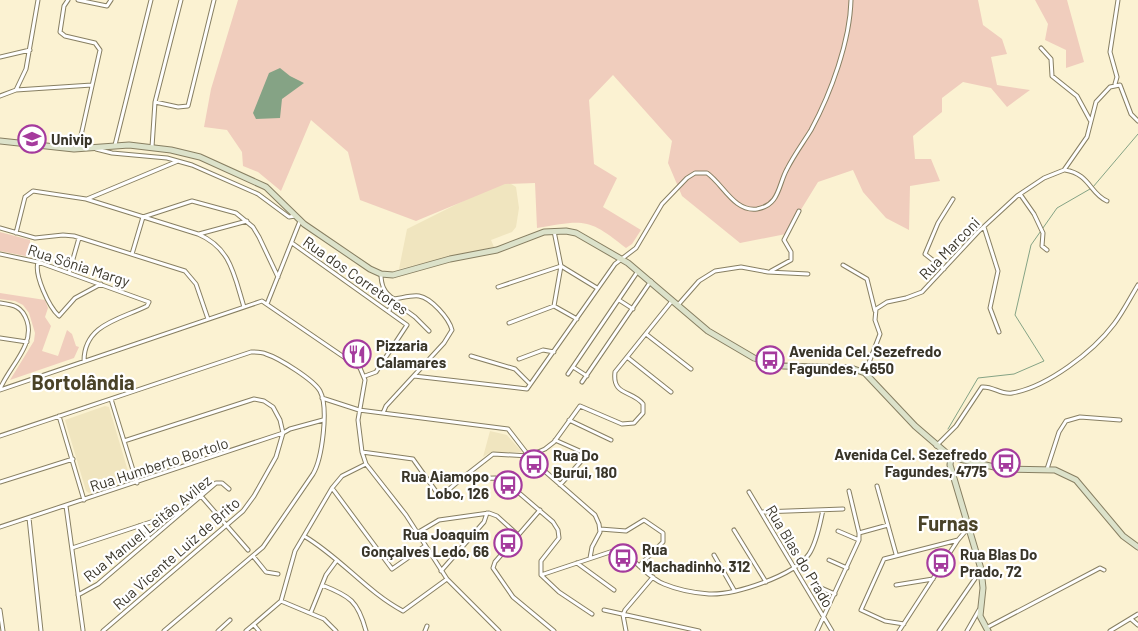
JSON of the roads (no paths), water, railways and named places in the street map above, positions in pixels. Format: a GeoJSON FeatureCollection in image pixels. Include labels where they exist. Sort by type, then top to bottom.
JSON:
{"type":"FeatureCollection","features":[{"type":"Feature","properties":{"kind":"main road"},"geometry":{"type":"LineString","coordinates":[[0,141],[59,148],[115,145],[152,147],[200,157],[256,180],[275,195],[300,221],[370,269],[381,274],[393,275],[450,259],[497,250],[554,230],[576,233],[622,258],[708,331],[754,358],[783,366],[852,368],[865,372],[936,446],[953,458],[1003,468],[1047,469],[1061,472],[1076,480],[1123,536],[1138,548]]}},
{"type":"Feature","properties":{"kind":"main road"},"geometry":{"type":"LineString","coordinates":[[941,450],[951,468],[981,569],[983,588],[980,616],[987,630]]}},
{"type":"Feature","properties":{"kind":"main road"},"geometry":{"type":"LineString","coordinates":[[951,468],[953,458]]}},
{"type":"Feature","properties":{"kind":"street"},"geometry":{"type":"LineString","coordinates":[[16,90],[24,76],[38,0]]}},
{"type":"Feature","properties":{"kind":"street"},"geometry":{"type":"LineString","coordinates":[[68,0],[64,6],[59,30],[66,36],[98,45],[100,51],[78,148]]}},
{"type":"Feature","properties":{"kind":"street"},"geometry":{"type":"LineString","coordinates":[[78,0],[107,6],[112,0]]}},
{"type":"Feature","properties":{"kind":"street"},"geometry":{"type":"LineString","coordinates":[[115,145],[151,0]]}},
{"type":"Feature","properties":{"kind":"street"},"geometry":{"type":"LineString","coordinates":[[152,147],[156,102],[181,0]]}},
{"type":"Feature","properties":{"kind":"street"},"geometry":{"type":"LineString","coordinates":[[156,102],[178,107],[188,106],[214,0]]}},
{"type":"Feature","properties":{"kind":"street"},"geometry":{"type":"LineString","coordinates":[[414,376],[527,389],[597,288],[622,258],[636,248],[650,222],[667,199],[684,181],[695,173],[706,173],[733,200],[748,208],[764,207],[778,196],[786,172],[811,129],[843,52],[850,22],[851,0]]}},
{"type":"Feature","properties":{"kind":"street"},"geometry":{"type":"LineString","coordinates":[[1107,201],[1098,196],[1092,185],[1083,178],[1064,170],[1084,142],[1096,102],[1101,95],[1115,85],[1118,77],[1110,57],[1110,48],[1118,0]]}},
{"type":"Feature","properties":{"kind":"street"},"geometry":{"type":"LineString","coordinates":[[1041,48],[1051,59],[1052,76],[1077,96],[1090,120]]}},
{"type":"Feature","properties":{"kind":"street"},"geometry":{"type":"LineString","coordinates":[[0,57],[30,50]]}},
{"type":"Feature","properties":{"kind":"street"},"geometry":{"type":"LineString","coordinates":[[0,96],[16,90],[92,85]]}},
{"type":"Feature","properties":{"kind":"street"},"geometry":{"type":"LineString","coordinates":[[1115,85],[1122,86],[1130,112],[1138,121]]}},
{"type":"Feature","properties":{"kind":"street"},"geometry":{"type":"LineString","coordinates":[[92,147],[112,153],[179,161],[252,191],[289,217],[295,216]]}},
{"type":"Feature","properties":{"kind":"street"},"geometry":{"type":"LineString","coordinates":[[86,199],[179,161]]}},
{"type":"Feature","properties":{"kind":"street","name":"Rua Marconi"},"geometry":{"type":"LineString","coordinates":[[875,311],[888,302],[922,292],[984,227],[1020,194],[1044,178],[1064,170]]}},
{"type":"Feature","properties":{"kind":"street"},"geometry":{"type":"LineString","coordinates":[[16,233],[23,204],[28,193],[45,192],[86,199],[198,234],[214,241],[224,252],[244,307]]}},
{"type":"Feature","properties":{"kind":"street"},"geometry":{"type":"LineString","coordinates":[[1020,194],[1034,214],[1043,235],[1042,246],[1047,250]]}},
{"type":"Feature","properties":{"kind":"street"},"geometry":{"type":"LineString","coordinates":[[944,269],[925,254],[938,223],[953,199]]}},
{"type":"Feature","properties":{"kind":"street"},"geometry":{"type":"LineString","coordinates":[[143,217],[192,201],[229,210],[247,221],[264,244],[278,278]]}},
{"type":"Feature","properties":{"kind":"street"},"geometry":{"type":"LineString","coordinates":[[768,272],[785,266],[791,260],[791,252],[784,240],[799,212]]}},
{"type":"Feature","properties":{"kind":"street"},"geometry":{"type":"LineString","coordinates":[[132,254],[143,217]]}},
{"type":"Feature","properties":{"kind":"street"},"geometry":{"type":"LineString","coordinates":[[198,234],[247,221]]}},
{"type":"Feature","properties":{"kind":"street"},"geometry":{"type":"LineString","coordinates":[[267,304],[300,221]]}},
{"type":"Feature","properties":{"kind":"street"},"geometry":{"type":"LineString","coordinates":[[984,227],[998,271],[990,308],[999,332]]}},
{"type":"Feature","properties":{"kind":"street"},"geometry":{"type":"LineString","coordinates":[[1,229],[35,238],[63,235],[80,238],[172,266],[190,275],[196,284],[208,319]]}},
{"type":"Feature","properties":{"kind":"street"},"geometry":{"type":"LineString","coordinates":[[554,230],[561,266],[554,306]]}},
{"type":"Feature","properties":{"kind":"street"},"geometry":{"type":"LineString","coordinates":[[69,273],[80,238]]}},
{"type":"Feature","properties":{"kind":"street","name":"Rua dos Corretores"},"geometry":{"type":"LineString","coordinates":[[292,243],[389,311],[407,326],[376,372],[365,376]]}},
{"type":"Feature","properties":{"kind":"street","name":"Rua Sônia Margy"},"geometry":{"type":"LineString","coordinates":[[0,254],[38,262],[148,302],[147,306],[114,319],[99,328],[87,344],[84,361]]}},
{"type":"Feature","properties":{"kind":"street"},"geometry":{"type":"LineString","coordinates":[[38,262],[38,277],[54,311],[59,316],[75,298],[102,284]]}},
{"type":"Feature","properties":{"kind":"street"},"geometry":{"type":"LineString","coordinates":[[842,265],[867,279],[880,334],[865,372]]}},
{"type":"Feature","properties":{"kind":"street"},"geometry":{"type":"LineString","coordinates":[[498,287],[561,266],[597,288]]}},
{"type":"Feature","properties":{"kind":"street"},"geometry":{"type":"LineString","coordinates":[[678,305],[699,281],[715,271],[741,267],[768,272],[808,274]]}},
{"type":"Feature","properties":{"kind":"street"},"geometry":{"type":"LineString","coordinates":[[568,374],[638,271]]}},
{"type":"Feature","properties":{"kind":"street"},"geometry":{"type":"LineString","coordinates":[[381,274],[385,291],[393,300],[415,316],[429,331]]}},
{"type":"Feature","properties":{"kind":"street"},"geometry":{"type":"LineString","coordinates":[[582,382],[651,281]]}},
{"type":"Feature","properties":{"kind":"street"},"geometry":{"type":"LineString","coordinates":[[936,446],[956,426],[982,388],[1004,393],[1018,391],[1048,378],[1088,352],[1113,325],[1138,285]]}},
{"type":"Feature","properties":{"kind":"street"},"geometry":{"type":"LineString","coordinates":[[383,413],[386,406],[449,336],[452,328],[442,314],[422,297],[393,300]]}},
{"type":"Feature","properties":{"kind":"street"},"geometry":{"type":"LineString","coordinates":[[389,311],[393,300]]}},
{"type":"Feature","properties":{"kind":"street"},"geometry":{"type":"LineString","coordinates":[[619,300],[633,309]]}},
{"type":"Feature","properties":{"kind":"street"},"geometry":{"type":"LineString","coordinates":[[362,452],[413,459],[440,498],[493,454],[528,456],[548,448],[580,406],[622,424],[634,423],[643,413],[643,404],[639,399],[619,390],[615,384],[615,373],[673,300]]}},
{"type":"Feature","properties":{"kind":"street"},"geometry":{"type":"LineString","coordinates":[[0,389],[258,302],[267,304],[355,363],[365,376],[359,410],[362,452],[366,464],[447,579],[499,631]]}},
{"type":"Feature","properties":{"kind":"street"},"geometry":{"type":"LineString","coordinates":[[0,303],[18,306],[22,310],[29,329],[27,342],[0,389]]}},
{"type":"Feature","properties":{"kind":"street"},"geometry":{"type":"LineString","coordinates":[[554,306],[576,319]]}},
{"type":"Feature","properties":{"kind":"street"},"geometry":{"type":"LineString","coordinates":[[509,323],[554,306]]}},
{"type":"Feature","properties":{"kind":"street"},"geometry":{"type":"LineString","coordinates":[[646,334],[691,369]]}},
{"type":"Feature","properties":{"kind":"street"},"geometry":{"type":"LineString","coordinates":[[0,338],[27,342]]}},
{"type":"Feature","properties":{"kind":"street"},"geometry":{"type":"LineString","coordinates":[[519,359],[543,350],[554,352]]}},
{"type":"Feature","properties":{"kind":"street"},"geometry":{"type":"LineString","coordinates":[[0,436],[251,352],[268,354],[288,366],[318,389],[322,398],[323,420],[317,468],[272,536],[253,556],[164,631]]}},
{"type":"Feature","properties":{"kind":"street"},"geometry":{"type":"LineString","coordinates":[[471,356],[515,369],[530,384]]}},
{"type":"Feature","properties":{"kind":"street"},"geometry":{"type":"LineString","coordinates":[[627,357],[671,392]]}},
{"type":"Feature","properties":{"kind":"street"},"geometry":{"type":"LineString","coordinates":[[573,367],[587,376]]}},
{"type":"Feature","properties":{"kind":"street"},"geometry":{"type":"LineString","coordinates":[[124,441],[254,398],[264,401],[273,407],[284,433]]}},
{"type":"Feature","properties":{"kind":"street"},"geometry":{"type":"LineString","coordinates":[[322,398],[359,410],[505,428],[518,439],[528,456],[594,515],[600,529],[592,547],[590,558]]}},
{"type":"Feature","properties":{"kind":"street"},"geometry":{"type":"LineString","coordinates":[[111,399],[137,483]]}},
{"type":"Feature","properties":{"kind":"street"},"geometry":{"type":"LineString","coordinates":[[59,416],[84,500]]}},
{"type":"Feature","properties":{"kind":"street"},"geometry":{"type":"LineString","coordinates":[[1047,469],[1059,432],[1066,421],[1080,417],[1120,420]]}},
{"type":"Feature","properties":{"kind":"street","name":"Rua Humberto Bortolo"},"geometry":{"type":"LineString","coordinates":[[0,527],[137,483],[284,433],[290,429],[323,420]]}},
{"type":"Feature","properties":{"kind":"street"},"geometry":{"type":"LineString","coordinates":[[569,420],[611,440]]}},
{"type":"Feature","properties":{"kind":"street","name":"Rua Vicente Luiz de Brito"},"geometry":{"type":"LineString","coordinates":[[103,631],[243,511],[254,496],[276,457],[284,433]]}},
{"type":"Feature","properties":{"kind":"street"},"geometry":{"type":"LineString","coordinates":[[555,440],[582,452],[584,458],[560,485]]}},
{"type":"Feature","properties":{"kind":"street"},"geometry":{"type":"LineString","coordinates":[[0,482],[73,459]]}},
{"type":"Feature","properties":{"kind":"street"},"geometry":{"type":"LineString","coordinates":[[246,631],[280,601],[292,557],[332,488],[342,476],[366,464]]}},
{"type":"Feature","properties":{"kind":"street"},"geometry":{"type":"LineString","coordinates":[[461,479],[500,478],[516,489],[556,526],[559,538],[541,561],[541,575],[558,592],[592,614]]}},
{"type":"Feature","properties":{"kind":"street","name":"Rua Manuel Leitão Avilez"},"geometry":{"type":"LineString","coordinates":[[78,595],[98,584],[218,482],[229,489]]}},
{"type":"Feature","properties":{"kind":"street"},"geometry":{"type":"LineString","coordinates":[[877,486],[896,554]]}},
{"type":"Feature","properties":{"kind":"street"},"geometry":{"type":"LineString","coordinates":[[332,488],[392,570],[425,546]]}},
{"type":"Feature","properties":{"kind":"street"},"geometry":{"type":"LineString","coordinates":[[818,631],[859,540],[850,491]]}},
{"type":"Feature","properties":{"kind":"street","name":"Rua Blas do Prado"},"geometry":{"type":"LineString","coordinates":[[749,492],[832,631]]}},
{"type":"Feature","properties":{"kind":"street"},"geometry":{"type":"LineString","coordinates":[[201,496],[248,550]]}},
{"type":"Feature","properties":{"kind":"street"},"geometry":{"type":"LineString","coordinates":[[66,506],[83,631]]}},
{"type":"Feature","properties":{"kind":"street"},"geometry":{"type":"LineString","coordinates":[[761,512],[843,509]]}},
{"type":"Feature","properties":{"kind":"street"},"geometry":{"type":"LineString","coordinates":[[540,510],[495,562],[494,571],[520,605],[554,631]]}},
{"type":"Feature","properties":{"kind":"street"},"geometry":{"type":"LineString","coordinates":[[541,575],[615,551],[624,554],[663,584],[707,594],[734,590],[766,582],[794,567],[810,552],[823,510]]}},
{"type":"Feature","properties":{"kind":"street"},"geometry":{"type":"LineString","coordinates":[[72,548],[182,512]]}},
{"type":"Feature","properties":{"kind":"street"},"geometry":{"type":"LineString","coordinates":[[441,571],[484,522],[486,514]]}},
{"type":"Feature","properties":{"kind":"street"},"geometry":{"type":"LineString","coordinates":[[417,534],[438,520],[493,514],[518,535]]}},
{"type":"Feature","properties":{"kind":"street"},"geometry":{"type":"LineString","coordinates":[[29,518],[42,631]]}},
{"type":"Feature","properties":{"kind":"street"},"geometry":{"type":"LineString","coordinates":[[600,529],[628,531],[642,520],[663,533],[662,542],[639,566]]}},
{"type":"Feature","properties":{"kind":"street"},"geometry":{"type":"LineString","coordinates":[[859,533],[888,525]]}},
{"type":"Feature","properties":{"kind":"street"},"geometry":{"type":"LineString","coordinates":[[139,526],[147,532],[149,540]]}},
{"type":"Feature","properties":{"kind":"street"},"geometry":{"type":"LineString","coordinates":[[899,631],[958,540],[969,527]]}},
{"type":"Feature","properties":{"kind":"street"},"geometry":{"type":"LineString","coordinates":[[734,530],[766,582]]}},
{"type":"Feature","properties":{"kind":"street"},"geometry":{"type":"LineString","coordinates":[[838,531],[859,540]]}},
{"type":"Feature","properties":{"kind":"street"},"geometry":{"type":"LineString","coordinates":[[304,536],[337,560],[388,603],[405,611],[447,579]]}},
{"type":"Feature","properties":{"kind":"street"},"geometry":{"type":"LineString","coordinates":[[904,624],[885,621],[862,610],[884,558],[958,540]]}},
{"type":"Feature","properties":{"kind":"street"},"geometry":{"type":"LineString","coordinates":[[714,555],[734,590]]}},
{"type":"Feature","properties":{"kind":"street"},"geometry":{"type":"LineString","coordinates":[[253,556],[266,572],[278,574]]}},
{"type":"Feature","properties":{"kind":"street"},"geometry":{"type":"LineString","coordinates":[[311,612],[322,585],[337,560]]}},
{"type":"Feature","properties":{"kind":"street"},"geometry":{"type":"LineString","coordinates":[[830,560],[847,568]]}},
{"type":"Feature","properties":{"kind":"street"},"geometry":{"type":"LineString","coordinates":[[577,563],[614,590]]}},
{"type":"Feature","properties":{"kind":"street"},"geometry":{"type":"LineString","coordinates":[[987,630],[1100,568],[1104,570]]}},
{"type":"Feature","properties":{"kind":"street"},"geometry":{"type":"LineString","coordinates":[[939,631],[981,569]]}},
{"type":"Feature","properties":{"kind":"street"},"geometry":{"type":"LineString","coordinates":[[626,631],[623,615],[627,606],[653,577]]}},
{"type":"Feature","properties":{"kind":"street"},"geometry":{"type":"LineString","coordinates":[[896,585],[933,579]]}},
{"type":"Feature","properties":{"kind":"street"},"geometry":{"type":"LineString","coordinates":[[322,585],[345,594],[354,601],[366,631]]}},
{"type":"Feature","properties":{"kind":"street"},"geometry":{"type":"LineString","coordinates":[[819,586],[835,594]]}},
{"type":"Feature","properties":{"kind":"street"},"geometry":{"type":"LineString","coordinates":[[280,601],[311,612],[326,620],[336,631]]}},
{"type":"Feature","properties":{"kind":"street"},"geometry":{"type":"LineString","coordinates":[[967,631],[980,609]]}},
{"type":"Feature","properties":{"kind":"street"},"geometry":{"type":"LineString","coordinates":[[0,610],[3,631]]}},
{"type":"Feature","properties":{"kind":"street"},"geometry":{"type":"LineString","coordinates":[[604,610],[699,631]]}},
{"type":"Feature","properties":{"kind":"street"},"geometry":{"type":"LineString","coordinates":[[1110,631],[1138,614]]}},
{"type":"Feature","properties":{"kind":"street"},"geometry":{"type":"LineString","coordinates":[[1131,619],[1138,625]]}},
{"type":"Feature","properties":{"kind":"street"},"geometry":{"type":"LineString","coordinates":[[218,631],[230,620]]}},
{"type":"Feature","properties":{"kind":"street"},"geometry":{"type":"LineString","coordinates":[[254,625],[259,631]]}},
{"type":"Feature","properties":{"kind":"street"},"geometry":{"type":"LineString","coordinates":[[426,631],[427,626]]}},
{"type":"Feature","properties":{"kind":"waterway"},"geometry":{"type":"LineString","coordinates":[[1093,187],[1138,134]]}},
{"type":"Feature","properties":{"kind":"waterway"},"geometry":{"type":"LineString","coordinates":[[948,429],[978,378],[1014,374],[1044,361],[1015,315],[1031,245],[1057,208],[1090,189]]}},
{"type":"Feature","properties":{"kind":"place","name":"Univip"},"geometry":{"type":"Point","coordinates":[32,139]}},
{"type":"Feature","properties":{"kind":"place","name":"Pizzaria Calamares"},"geometry":{"type":"Point","coordinates":[357,354]}},
{"type":"Feature","properties":{"kind":"place","name":"Avenida Cel. Sezefredo Fagundes, 4650"},"geometry":{"type":"Point","coordinates":[770,360]}},
{"type":"Feature","properties":{"kind":"place","name":"Avenida Cel. Sezefredo Fagundes, 4775"},"geometry":{"type":"Point","coordinates":[1006,463]}},
{"type":"Feature","properties":{"kind":"place","name":"Rua Do Burui, 180"},"geometry":{"type":"Point","coordinates":[534,464]}},
{"type":"Feature","properties":{"kind":"place","name":"Rua Aiamopo Lobo, 126"},"geometry":{"type":"Point","coordinates":[508,485]}},
{"type":"Feature","properties":{"kind":"place","name":"Rua Joaquim Gonçalves Ledo, 66"},"geometry":{"type":"Point","coordinates":[508,543]}},
{"type":"Feature","properties":{"kind":"place","name":"Rua Machadinho, 312"},"geometry":{"type":"Point","coordinates":[623,558]}},
{"type":"Feature","properties":{"kind":"place","name":"Rua Blas Do Prado, 72"},"geometry":{"type":"Point","coordinates":[941,563]}},
{"type":"Feature","properties":{"kind":"district","name":"Bortolândia"},"geometry":{"type":"Point","coordinates":[83,382]}},
{"type":"Feature","properties":{"kind":"district","name":"Furnas"},"geometry":{"type":"Point","coordinates":[948,523]}}]}
